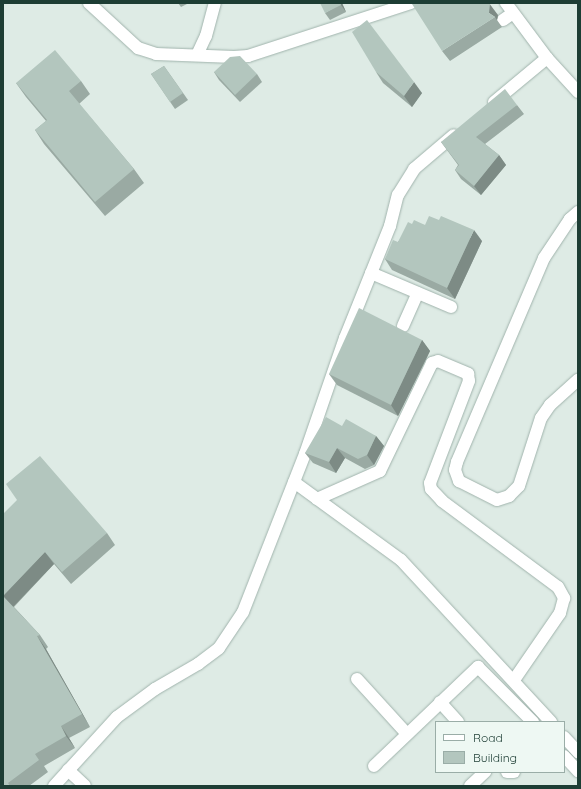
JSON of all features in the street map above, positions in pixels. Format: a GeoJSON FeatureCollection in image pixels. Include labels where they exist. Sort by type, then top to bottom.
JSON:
{"type":"FeatureCollection","features":[{"type":"Feature","properties":{"kind":"street"},"geometry":{"type":"LineString","coordinates":[[89,3],[138,48],[156,54],[248,56],[411,3]]}},
{"type":"Feature","properties":{"kind":"street"},"geometry":{"type":"LineString","coordinates":[[197,55],[206,36],[215,3]]}},
{"type":"Feature","properties":{"kind":"street"},"geometry":{"type":"LineString","coordinates":[[506,3],[546,58],[578,92]]}},
{"type":"Feature","properties":{"kind":"street"},"geometry":{"type":"LineString","coordinates":[[503,20],[513,14]]}},
{"type":"Feature","properties":{"kind":"street"},"geometry":{"type":"LineString","coordinates":[[486,108],[546,58]]}},
{"type":"Feature","properties":{"kind":"street"},"geometry":{"type":"LineString","coordinates":[[54,786],[117,717],[155,689],[198,664],[219,648],[244,612],[294,482],[345,338],[405,181],[414,169],[462,129]]}},
{"type":"Feature","properties":{"kind":"street"},"geometry":{"type":"LineString","coordinates":[[578,212],[570,219],[544,258],[457,462],[455,470],[459,481],[497,500],[510,496],[519,486],[541,418],[550,405],[578,380]]}},
{"type":"Feature","properties":{"kind":"street"},"geometry":{"type":"LineString","coordinates":[[371,273],[451,307]]}},
{"type":"Feature","properties":{"kind":"street"},"geometry":{"type":"LineString","coordinates":[[403,326],[418,293]]}},
{"type":"Feature","properties":{"kind":"street"},"geometry":{"type":"LineString","coordinates":[[317,499],[380,471],[432,363],[438,361],[468,374],[469,381],[430,483],[431,489],[442,501],[558,587],[564,598],[560,613],[514,680]]}},
{"type":"Feature","properties":{"kind":"street"},"geometry":{"type":"LineString","coordinates":[[294,482],[402,560],[550,721]]}},
{"type":"Feature","properties":{"kind":"street"},"geometry":{"type":"LineString","coordinates":[[374,766],[478,667],[532,721]]}},
{"type":"Feature","properties":{"kind":"street"},"geometry":{"type":"LineString","coordinates":[[357,678],[406,734]]}},
{"type":"Feature","properties":{"kind":"street"},"geometry":{"type":"LineString","coordinates":[[440,702],[457,721]]}},
{"type":"Feature","properties":{"kind":"street"},"geometry":{"type":"LineString","coordinates":[[565,738],[578,752]]}},
{"type":"Feature","properties":{"kind":"street"},"geometry":{"type":"LineString","coordinates":[[565,757],[578,771]]}},
{"type":"Feature","properties":{"kind":"street"},"geometry":{"type":"LineString","coordinates":[[68,770],[85,786]]}},
{"type":"Feature","properties":{"kind":"street"},"geometry":{"type":"LineString","coordinates":[[470,786],[484,773]]}},
{"type":"Feature","properties":{"kind":"building"},"geometry":{"type":"Polygon","coordinates":[[[320,3],[340,3],[341,5],[325,13],[320,3]]]}},
{"type":"Feature","properties":{"kind":"building"},"geometry":{"type":"Polygon","coordinates":[[[489,3],[489,13],[495,17],[442,51],[412,4],[489,3]]]}},
{"type":"Feature","properties":{"kind":"building"},"geometry":{"type":"Polygon","coordinates":[[[367,20],[414,82],[404,96],[376,72],[352,32],[367,20]]]}},
{"type":"Feature","properties":{"kind":"building"},"geometry":{"type":"Polygon","coordinates":[[[55,50],[81,81],[69,91],[134,169],[95,202],[35,130],[47,120],[16,83],[55,50]]]}},
{"type":"Feature","properties":{"kind":"building"},"geometry":{"type":"Polygon","coordinates":[[[240,56],[257,74],[235,95],[214,72],[230,57],[240,56]]]}},
{"type":"Feature","properties":{"kind":"building"},"geometry":{"type":"Polygon","coordinates":[[[164,66],[183,93],[170,102],[151,74],[164,66]]]}},
{"type":"Feature","properties":{"kind":"building"},"geometry":{"type":"Polygon","coordinates":[[[505,89],[517,105],[476,137],[499,155],[474,186],[455,170],[459,165],[441,142],[505,89]]]}},
{"type":"Feature","properties":{"kind":"building"},"geometry":{"type":"Polygon","coordinates":[[[429,216],[439,220],[441,216],[474,230],[447,288],[385,259],[393,240],[398,242],[408,222],[412,224],[414,220],[425,225],[429,216]]]}},
{"type":"Feature","properties":{"kind":"building"},"geometry":{"type":"Polygon","coordinates":[[[359,308],[422,340],[391,405],[329,374],[359,308]]]}},
{"type":"Feature","properties":{"kind":"building"},"geometry":{"type":"Polygon","coordinates":[[[326,417],[342,426],[346,419],[376,436],[367,455],[358,459],[337,448],[329,462],[305,453],[326,417]]]}},
{"type":"Feature","properties":{"kind":"building"},"geometry":{"type":"Polygon","coordinates":[[[40,456],[107,533],[62,572],[45,552],[3,596],[3,514],[17,500],[6,484],[40,456]]]}},
{"type":"Feature","properties":{"kind":"building"},"geometry":{"type":"Polygon","coordinates":[[[3,596],[40,635],[37,636],[82,714],[61,726],[66,736],[35,754],[39,760],[8,783],[10,786],[3,786],[3,596]]]}}]}
